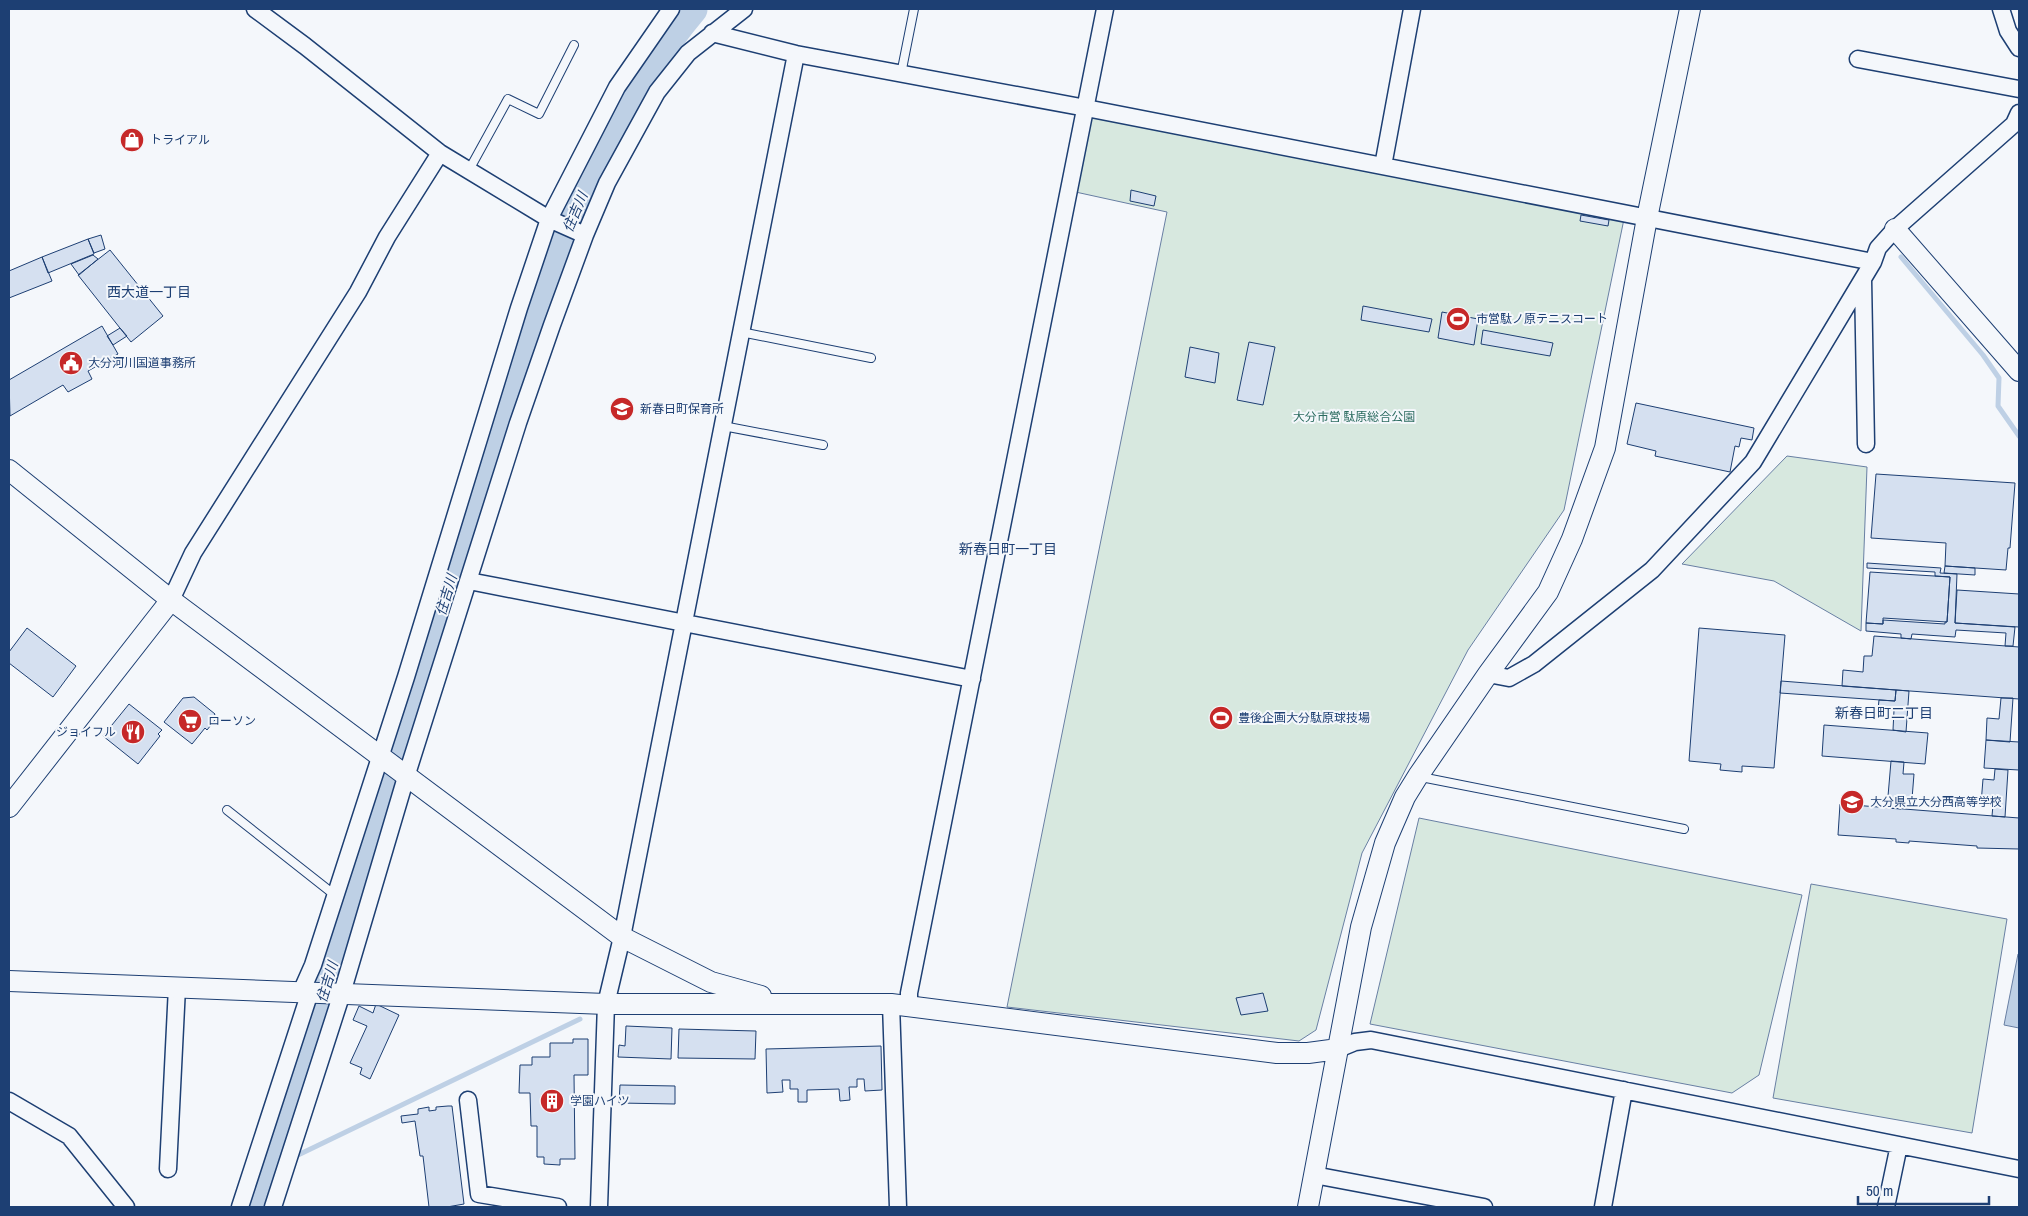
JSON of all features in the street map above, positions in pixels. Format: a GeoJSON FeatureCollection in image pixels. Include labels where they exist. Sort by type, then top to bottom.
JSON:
{"type":"FeatureCollection","features":[{"type":"Feature","properties":{"kind":"street"},"geometry":{"type":"LineString","coordinates":[[255,9],[305,46],[440,153],[554,221],[583,234]]}},
{"type":"Feature","properties":{"kind":"street"},"geometry":{"type":"LineString","coordinates":[[240,1207],[313,964],[435,584],[519,308],[554,221],[617,87],[672,9]]}},
{"type":"Feature","properties":{"kind":"street"},"geometry":{"type":"LineString","coordinates":[[273,1207],[342,994],[406,777],[470,581],[524,405],[583,234],[606,183],[657,92],[688,53],[744,9]]}},
{"type":"Feature","properties":{"kind":"street"},"geometry":{"type":"LineString","coordinates":[[898,1207],[900,1006],[909,993],[1105,9]]}},
{"type":"Feature","properties":{"kind":"street"},"geometry":{"type":"LineString","coordinates":[[1383,166],[1412,9]]}},
{"type":"Feature","properties":{"kind":"street"},"geometry":{"type":"LineString","coordinates":[[1308,1207],[1360,928],[1372,883],[1393,824],[1405,797],[1418,776],[1488,674],[1548,592],[1572,539],[1605,448],[1647,218],[1690,9]]}},
{"type":"Feature","properties":{"kind":"street"},"geometry":{"type":"LineString","coordinates":[[2001,9],[2008,31],[2019,48]]}},
{"type":"Feature","properties":{"kind":"street"},"geometry":{"type":"LineString","coordinates":[[712,33],[796,54],[1086,108],[1874,262]]}},
{"type":"Feature","properties":{"kind":"street"},"geometry":{"type":"LineString","coordinates":[[599,1207],[606,1004],[622,937],[796,54]]}},
{"type":"Feature","properties":{"kind":"street"},"geometry":{"type":"LineString","coordinates":[[1858,58],[2019,89]]}},
{"type":"Feature","properties":{"kind":"street"},"geometry":{"type":"LineString","coordinates":[[1488,674],[1509,678],[1534,664],[1652,570],[1753,462],[1874,262],[1878,248],[1895,229],[2014,124],[2019,113]]}},
{"type":"Feature","properties":{"kind":"street"},"geometry":{"type":"LineString","coordinates":[[9,807],[171,600],[194,553],[358,292],[387,237],[440,153]]}},
{"type":"Feature","properties":{"kind":"street"},"geometry":{"type":"LineString","coordinates":[[1895,229],[2019,371]]}},
{"type":"Feature","properties":{"kind":"street"},"geometry":{"type":"LineString","coordinates":[[1863,279],[1866,444]]}},
{"type":"Feature","properties":{"kind":"street"},"geometry":{"type":"LineString","coordinates":[[9,470],[171,600],[622,937],[711,982],[754,996],[900,1006],[1277,1053],[1308,1053],[1370,1040],[2019,1169]]}},
{"type":"Feature","properties":{"kind":"street"},"geometry":{"type":"LineString","coordinates":[[470,581],[972,679]]}},
{"type":"Feature","properties":{"kind":"street"},"geometry":{"type":"LineString","coordinates":[[9,981],[606,1004],[835,1003]]}},
{"type":"Feature","properties":{"kind":"street"},"geometry":{"type":"LineString","coordinates":[[168,1169],[177,987]]}},
{"type":"Feature","properties":{"kind":"street"},"geometry":{"type":"LineString","coordinates":[[1603,1207],[1624,1090]]}},
{"type":"Feature","properties":{"kind":"street"},"geometry":{"type":"LineString","coordinates":[[468,1100],[479,1194],[558,1207]]}},
{"type":"Feature","properties":{"kind":"street"},"geometry":{"type":"LineString","coordinates":[[9,1101],[69,1136],[126,1207]]}},
{"type":"Feature","properties":{"kind":"street"},"geometry":{"type":"LineString","coordinates":[[1886,1207],[1899,1145]]}},
{"type":"Feature","properties":{"kind":"street"},"geometry":{"type":"LineString","coordinates":[[1314,1175],[1484,1207]]}},
{"type":"Feature","properties":{"kind":"lane"},"geometry":{"type":"LineString","coordinates":[[901,74],[914,9]]}},
{"type":"Feature","properties":{"kind":"lane"},"geometry":{"type":"LineString","coordinates":[[469,170],[508,99],[539,114],[574,45]]}},
{"type":"Feature","properties":{"kind":"lane"},"geometry":{"type":"LineString","coordinates":[[741,332],[871,358]]}},
{"type":"Feature","properties":{"kind":"lane"},"geometry":{"type":"LineString","coordinates":[[723,426],[823,445]]}},
{"type":"Feature","properties":{"kind":"lane"},"geometry":{"type":"LineString","coordinates":[[1418,776],[1684,828]]}},
{"type":"Feature","properties":{"kind":"lane"},"geometry":{"type":"LineString","coordinates":[[227,810],[336,896]]}},
{"type":"Feature","properties":{"kind":"green space","name":"大分市営 駄原総合公園"},"geometry":{"type":"Polygon","coordinates":[[[1088,112],[1624,219],[1564,510],[1468,650],[1362,853],[1316,1030],[1299,1041],[1007,1007],[1167,212],[1071,191],[1088,112]]]}},
{"type":"Feature","properties":{"kind":"green space"},"geometry":{"type":"Polygon","coordinates":[[[1787,456],[1867,467],[1861,631],[1774,581],[1682,564],[1787,456]]]}},
{"type":"Feature","properties":{"kind":"green space"},"geometry":{"type":"Polygon","coordinates":[[[1419,818],[1802,895],[1759,1075],[1732,1093],[1370,1024],[1419,818]]]}},
{"type":"Feature","properties":{"kind":"green space"},"geometry":{"type":"Polygon","coordinates":[[[1811,884],[2007,919],[1972,1133],[1773,1098],[1811,884]]]}},
{"type":"Feature","properties":{"kind":"water"},"geometry":{"type":"Polygon","coordinates":[[[2019,955],[2019,1028],[2004,1025],[2019,955]]]}},
{"type":"Feature","properties":{"kind":"building"},"geometry":{"type":"Polygon","coordinates":[[[1131,190],[1156,196],[1154,206],[1130,201],[1131,190]]]}},
{"type":"Feature","properties":{"kind":"building"},"geometry":{"type":"Polygon","coordinates":[[[1581,215],[1609,220],[1608,226],[1580,221],[1581,215]]]}},
{"type":"Feature","properties":{"kind":"building"},"geometry":{"type":"Polygon","coordinates":[[[101,235],[105,249],[94,253],[88,239],[101,235]]]}},
{"type":"Feature","properties":{"kind":"building"},"geometry":{"type":"Polygon","coordinates":[[[88,239],[94,254],[48,273],[42,257],[88,239]]]}},
{"type":"Feature","properties":{"kind":"building"},"geometry":{"type":"Polygon","coordinates":[[[110,250],[163,316],[131,342],[78,275],[110,250]]]}},
{"type":"Feature","properties":{"kind":"building"},"geometry":{"type":"Polygon","coordinates":[[[93,255],[98,259],[79,275],[71,264],[93,255]]]}},
{"type":"Feature","properties":{"kind":"building"},"geometry":{"type":"Polygon","coordinates":[[[42,257],[52,281],[9,298],[9,271],[42,257]]]}},
{"type":"Feature","properties":{"kind":"building"},"geometry":{"type":"Polygon","coordinates":[[[1363,306],[1432,319],[1429,332],[1361,320],[1363,306]]]}},
{"type":"Feature","properties":{"kind":"building"},"geometry":{"type":"Polygon","coordinates":[[[1442,312],[1478,319],[1474,345],[1438,338],[1442,312]]]}},
{"type":"Feature","properties":{"kind":"building","name":"大分河川国道事務所"},"geometry":{"type":"Polygon","coordinates":[[[102,326],[118,354],[88,371],[92,379],[68,392],[63,385],[10,416],[9,380],[102,326]]]}},
{"type":"Feature","properties":{"kind":"building"},"geometry":{"type":"Polygon","coordinates":[[[120,328],[127,336],[113,345],[107,336],[120,328]]]}},
{"type":"Feature","properties":{"kind":"building"},"geometry":{"type":"Polygon","coordinates":[[[1483,330],[1553,343],[1550,356],[1481,344],[1483,330]]]}},
{"type":"Feature","properties":{"kind":"building"},"geometry":{"type":"Polygon","coordinates":[[[1249,342],[1275,347],[1263,405],[1237,400],[1249,342]]]}},
{"type":"Feature","properties":{"kind":"building"},"geometry":{"type":"Polygon","coordinates":[[[1190,347],[1219,353],[1215,383],[1185,377],[1190,347]]]}},
{"type":"Feature","properties":{"kind":"building"},"geometry":{"type":"Polygon","coordinates":[[[1636,403],[1754,428],[1752,440],[1741,438],[1739,447],[1735,446],[1730,472],[1655,456],[1656,451],[1627,444],[1636,403]]]}},
{"type":"Feature","properties":{"kind":"building"},"geometry":{"type":"Polygon","coordinates":[[[1876,474],[2015,483],[2010,548],[2008,548],[2006,570],[1945,566],[1946,543],[1871,538],[1876,474]]]}},
{"type":"Feature","properties":{"kind":"building"},"geometry":{"type":"Polygon","coordinates":[[[1867,563],[1941,568],[1940,573],[1957,574],[1955,623],[2015,627],[2013,646],[2005,646],[2006,633],[1956,630],[1955,637],[1912,634],[1911,639],[1901,638],[1901,634],[1866,631],[1866,623],[1883,624],[1883,620],[1945,624],[1947,622],[1950,577],[1935,576],[1935,572],[1867,568],[1867,563]]]}},
{"type":"Feature","properties":{"kind":"building"},"geometry":{"type":"Polygon","coordinates":[[[1945,566],[1975,568],[1975,575],[1944,573],[1945,566]]]}},
{"type":"Feature","properties":{"kind":"building"},"geometry":{"type":"Polygon","coordinates":[[[1870,572],[1950,577],[1947,622],[1883,618],[1883,624],[1866,623],[1870,572]]]}},
{"type":"Feature","properties":{"kind":"building"},"geometry":{"type":"Polygon","coordinates":[[[1957,590],[2019,594],[2019,627],[1955,623],[1957,590]]]}},
{"type":"Feature","properties":{"kind":"building"},"geometry":{"type":"Polygon","coordinates":[[[27,628],[76,666],[53,697],[9,663],[9,652],[27,628]]]}},
{"type":"Feature","properties":{"kind":"building"},"geometry":{"type":"Polygon","coordinates":[[[1699,628],[1785,635],[1774,768],[1742,766],[1742,772],[1720,770],[1721,764],[1689,761],[1699,628]]]}},
{"type":"Feature","properties":{"kind":"building"},"geometry":{"type":"Polygon","coordinates":[[[1874,636],[2019,647],[2019,699],[1842,686],[1843,670],[1863,672],[1864,656],[1872,656],[1874,636]]]}},
{"type":"Feature","properties":{"kind":"building"},"geometry":{"type":"Polygon","coordinates":[[[1781,681],[1896,690],[1895,701],[1780,693],[1781,681]]]}},
{"type":"Feature","properties":{"kind":"building"},"geometry":{"type":"Polygon","coordinates":[[[1896,690],[1909,691],[1906,732],[1893,730],[1894,710],[1878,709],[1879,700],[1895,701],[1896,690]]]}},
{"type":"Feature","properties":{"kind":"building","name":"ローソン"},"geometry":{"type":"Polygon","coordinates":[[[194,697],[215,714],[213,718],[215,720],[207,730],[205,728],[192,744],[164,722],[183,698],[194,697]]]}},
{"type":"Feature","properties":{"kind":"building"},"geometry":{"type":"Polygon","coordinates":[[[2001,698],[2013,698],[2010,742],[1986,740],[1987,718],[1999,719],[2001,698]]]}},
{"type":"Feature","properties":{"kind":"building","name":"ジョイフル"},"geometry":{"type":"Polygon","coordinates":[[[129,704],[162,730],[158,734],[160,736],[138,764],[103,736],[129,704]]]}},
{"type":"Feature","properties":{"kind":"building"},"geometry":{"type":"Polygon","coordinates":[[[1824,725],[1928,733],[1925,764],[1822,756],[1824,725]]]}},
{"type":"Feature","properties":{"kind":"building"},"geometry":{"type":"Polygon","coordinates":[[[1986,740],[2019,742],[2019,770],[1984,768],[1986,740]]]}},
{"type":"Feature","properties":{"kind":"building"},"geometry":{"type":"Polygon","coordinates":[[[1891,761],[1904,762],[1903,774],[1914,774],[1912,799],[1902,798],[1901,809],[1887,808],[1891,761]]]}},
{"type":"Feature","properties":{"kind":"building"},"geometry":{"type":"Polygon","coordinates":[[[1995,769],[2008,770],[2005,817],[1992,816],[1993,805],[1981,804],[1983,779],[1994,780],[1995,769]]]}},
{"type":"Feature","properties":{"kind":"building"},"geometry":{"type":"Polygon","coordinates":[[[1840,804],[2019,818],[2019,849],[1977,848],[1977,846],[1909,841],[1909,843],[1896,842],[1896,839],[1838,835],[1840,804]]]}},
{"type":"Feature","properties":{"kind":"building"},"geometry":{"type":"Polygon","coordinates":[[[1263,993],[1268,1011],[1241,1015],[1236,998],[1263,993]]]}},
{"type":"Feature","properties":{"kind":"building"},"geometry":{"type":"Polygon","coordinates":[[[376,1004],[399,1015],[370,1079],[360,1074],[362,1068],[350,1063],[367,1026],[353,1020],[359,1006],[373,1013],[376,1004]]]}},
{"type":"Feature","properties":{"kind":"building"},"geometry":{"type":"Polygon","coordinates":[[[626,1026],[672,1028],[671,1059],[618,1057],[619,1045],[625,1046],[626,1026]]]}},
{"type":"Feature","properties":{"kind":"building"},"geometry":{"type":"Polygon","coordinates":[[[679,1029],[756,1031],[755,1059],[678,1058],[679,1029]]]}},
{"type":"Feature","properties":{"kind":"building","name":"学園ハイツ"},"geometry":{"type":"Polygon","coordinates":[[[573,1039],[588,1039],[588,1075],[574,1075],[575,1159],[560,1159],[560,1165],[544,1164],[544,1157],[537,1157],[537,1126],[531,1126],[530,1093],[519,1093],[520,1065],[532,1065],[532,1057],[550,1057],[550,1043],[573,1043],[573,1039]]]}},
{"type":"Feature","properties":{"kind":"building"},"geometry":{"type":"Polygon","coordinates":[[[881,1046],[882,1090],[865,1091],[864,1079],[857,1079],[857,1087],[849,1087],[850,1100],[840,1101],[839,1089],[807,1090],[807,1102],[798,1102],[798,1089],[790,1089],[790,1080],[782,1080],[783,1092],[767,1093],[766,1049],[881,1046]]]}},
{"type":"Feature","properties":{"kind":"building"},"geometry":{"type":"Polygon","coordinates":[[[620,1085],[675,1086],[675,1104],[619,1103],[620,1085]]]}},
{"type":"Feature","properties":{"kind":"building"},"geometry":{"type":"Polygon","coordinates":[[[452,1106],[464,1204],[447,1207],[429,1207],[423,1156],[420,1156],[415,1121],[402,1123],[401,1116],[418,1114],[418,1109],[429,1107],[429,1111],[436,1110],[436,1107],[452,1106]]]}},
{"type":"Feature","properties":{"kind":"waterway","name":"住吉川"},"geometry":{"type":"LineString","coordinates":[[257,1207],[526,338],[577,208],[616,124],[638,84],[692,9]]}},
{"type":"Feature","properties":{"kind":"waterway"},"geometry":{"type":"LineString","coordinates":[[1901,257],[1983,355],[1999,378],[1998,406],[2019,436]]}},
{"type":"Feature","properties":{"kind":"waterway"},"geometry":{"type":"LineString","coordinates":[[296,1156],[580,1019]]}},
{"type":"Feature","properties":{"kind":"waterway","name":"住吉川"},"geometry":{"type":"LineString","coordinates":[[267,1171],[274,1167]]}},
{"type":"Feature","properties":{"kind":"place","name":"トライアル"},"geometry":{"type":"Point","coordinates":[132,140]}},
{"type":"Feature","properties":{"kind":"place","name":"市営駄ノ原テニスコート"},"geometry":{"type":"Point","coordinates":[1458,319]}},
{"type":"Feature","properties":{"kind":"place","name":"大分河川国道事務所"},"geometry":{"type":"Point","coordinates":[71,363]}},
{"type":"Feature","properties":{"kind":"place","name":"新春日町保育所"},"geometry":{"type":"Point","coordinates":[622,409]}},
{"type":"Feature","properties":{"kind":"place","name":"豊後企画大分駄原球技場"},"geometry":{"type":"Point","coordinates":[1221,718]}},
{"type":"Feature","properties":{"kind":"place","name":"ローソン"},"geometry":{"type":"Point","coordinates":[190,721]}},
{"type":"Feature","properties":{"kind":"place","name":"ジョイフル"},"geometry":{"type":"Point","coordinates":[133,732]}},
{"type":"Feature","properties":{"kind":"place","name":"大分県立大分西高等学校"},"geometry":{"type":"Point","coordinates":[1852,802]}},
{"type":"Feature","properties":{"kind":"place","name":"学園ハイツ"},"geometry":{"type":"Point","coordinates":[552,1101]}},
{"type":"Feature","properties":{"kind":"district","name":"西大道一丁目"},"geometry":{"type":"Point","coordinates":[149,292]}},
{"type":"Feature","properties":{"kind":"district","name":"新春日町一丁目"},"geometry":{"type":"Point","coordinates":[1008,549]}},
{"type":"Feature","properties":{"kind":"district","name":"新春日町二丁目"},"geometry":{"type":"Point","coordinates":[1884,713]}}]}
